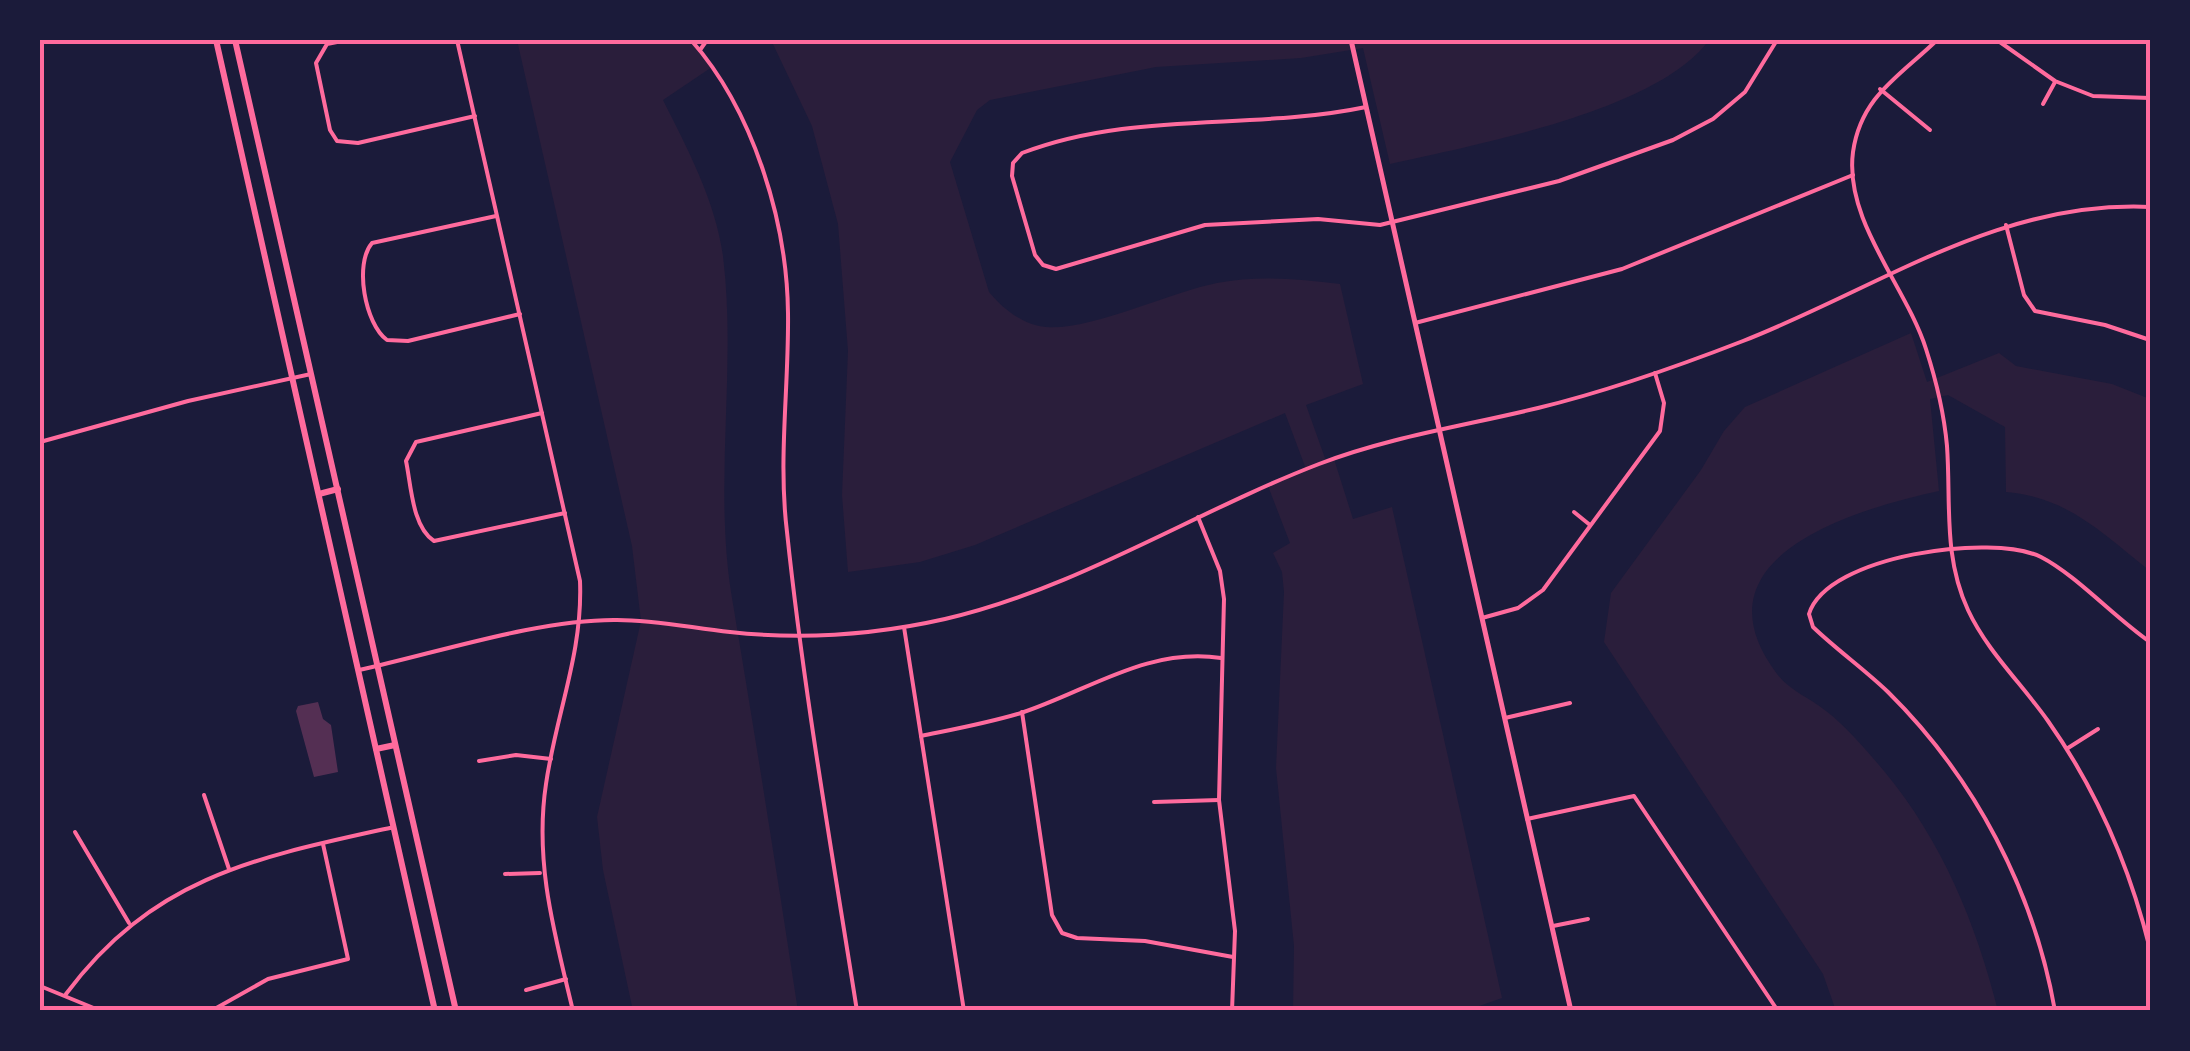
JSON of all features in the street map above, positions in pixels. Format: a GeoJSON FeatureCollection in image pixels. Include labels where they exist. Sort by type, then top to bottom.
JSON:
{"type":"FeatureCollection","features":[{"type":"Feature","properties":{"kind":"main road"},"geometry":{"type":"LineString","coordinates":[[216,40],[436,1011]]}},
{"type":"Feature","properties":{"kind":"main road"},"geometry":{"type":"LineString","coordinates":[[235,40],[456,1011]]}},
{"type":"Feature","properties":{"kind":"main road"},"geometry":{"type":"LineString","coordinates":[[319,494],[338,489]]}},
{"type":"Feature","properties":{"kind":"main road"},"geometry":{"type":"LineString","coordinates":[[376,748],[395,744]]}},
{"type":"Feature","properties":{"kind":"street"},"geometry":{"type":"LineString","coordinates":[[347,40],[327,44],[318,54],[332,138],[342,144],[475,116]]}},
{"type":"Feature","properties":{"kind":"street"},"geometry":{"type":"LineString","coordinates":[[458,40],[580,581],[582,622],[544,799],[542,872],[573,1011]]}},
{"type":"Feature","properties":{"kind":"street"},"geometry":{"type":"LineString","coordinates":[[691,40],[725,90],[755,152],[783,259],[788,314],[784,498],[798,636],[858,1011]]}},
{"type":"Feature","properties":{"kind":"street"},"geometry":{"type":"LineString","coordinates":[[700,50],[707,40]]}},
{"type":"Feature","properties":{"kind":"street"},"geometry":{"type":"LineString","coordinates":[[1351,40],[1572,1011]]}},
{"type":"Feature","properties":{"kind":"street"},"geometry":{"type":"LineString","coordinates":[[1366,108],[1322,116],[1117,126],[1030,150],[1017,157],[1012,170],[1038,260],[1056,269],[1205,225],[1318,219],[1364,226],[1392,223],[1559,181],[1695,130],[1745,92],[1777,40]]}},
{"type":"Feature","properties":{"kind":"street"},"geometry":{"type":"LineString","coordinates":[[1937,40],[1880,89],[1860,122],[1853,175],[1860,207],[1922,336],[1943,412],[1949,550],[1976,624],[2066,748],[2113,838],[2150,949]]}},
{"type":"Feature","properties":{"kind":"street"},"geometry":{"type":"LineString","coordinates":[[1997,40],[2055,81],[2093,96],[2150,98]]}},
{"type":"Feature","properties":{"kind":"street"},"geometry":{"type":"LineString","coordinates":[[2043,104],[2055,81]]}},
{"type":"Feature","properties":{"kind":"street"},"geometry":{"type":"LineString","coordinates":[[1880,89],[1930,130]]}},
{"type":"Feature","properties":{"kind":"street"},"geometry":{"type":"LineString","coordinates":[[1415,323],[1622,269],[1853,175]]}},
{"type":"Feature","properties":{"kind":"street"},"geometry":{"type":"LineString","coordinates":[[359,670],[582,622],[658,621],[798,636],[904,627],[1024,594],[1318,464],[1439,430],[1551,405],[1655,374],[1785,323],[1892,271],[2006,224],[2076,210],[2150,206]]}},
{"type":"Feature","properties":{"kind":"street"},"geometry":{"type":"LineString","coordinates":[[496,216],[372,243],[362,271],[369,301],[381,337],[397,342],[520,314]]}},
{"type":"Feature","properties":{"kind":"street"},"geometry":{"type":"LineString","coordinates":[[2006,224],[2024,295],[2035,311],[2105,324],[2150,340]]}},
{"type":"Feature","properties":{"kind":"street"},"geometry":{"type":"LineString","coordinates":[[40,442],[311,374]]}},
{"type":"Feature","properties":{"kind":"street"},"geometry":{"type":"LineString","coordinates":[[1482,618],[1518,608],[1543,590],[1660,430],[1664,403],[1655,374]]}},
{"type":"Feature","properties":{"kind":"street"},"geometry":{"type":"LineString","coordinates":[[542,413],[416,442],[406,460],[413,494],[422,530],[434,541],[565,513]]}},
{"type":"Feature","properties":{"kind":"street"},"geometry":{"type":"LineString","coordinates":[[1574,512],[1590,525]]}},
{"type":"Feature","properties":{"kind":"street"},"geometry":{"type":"LineString","coordinates":[[1198,517],[1220,571],[1219,800],[1236,958],[1232,1011]]}},
{"type":"Feature","properties":{"kind":"street"},"geometry":{"type":"LineString","coordinates":[[2055,1011],[2028,909],[1978,808],[1922,728],[1810,620],[1814,602],[1859,572],[1900,558],[1996,546],[2042,558],[2150,642]]}},
{"type":"Feature","properties":{"kind":"street"},"geometry":{"type":"LineString","coordinates":[[904,627],[964,1011]]}},
{"type":"Feature","properties":{"kind":"street"},"geometry":{"type":"LineString","coordinates":[[921,736],[1022,712],[1152,661],[1201,655],[1221,658]]}},
{"type":"Feature","properties":{"kind":"street"},"geometry":{"type":"LineString","coordinates":[[1505,718],[1570,703]]}},
{"type":"Feature","properties":{"kind":"street"},"geometry":{"type":"LineString","coordinates":[[1022,712],[1052,915],[1062,933],[1077,938],[1174,946],[1236,958]]}},
{"type":"Feature","properties":{"kind":"street"},"geometry":{"type":"LineString","coordinates":[[2066,748],[2098,729]]}},
{"type":"Feature","properties":{"kind":"street"},"geometry":{"type":"LineString","coordinates":[[479,761],[516,755],[551,759]]}},
{"type":"Feature","properties":{"kind":"street"},"geometry":{"type":"LineString","coordinates":[[204,794],[229,869]]}},
{"type":"Feature","properties":{"kind":"street"},"geometry":{"type":"LineString","coordinates":[[1527,819],[1634,796],[1778,1011]]}},
{"type":"Feature","properties":{"kind":"street"},"geometry":{"type":"LineString","coordinates":[[1154,802],[1219,800]]}},
{"type":"Feature","properties":{"kind":"street"},"geometry":{"type":"LineString","coordinates":[[66,994],[129,923],[229,869],[394,827]]}},
{"type":"Feature","properties":{"kind":"street"},"geometry":{"type":"LineString","coordinates":[[76,832],[129,923]]}},
{"type":"Feature","properties":{"kind":"street"},"geometry":{"type":"LineString","coordinates":[[211,1011],[268,979],[348,959],[323,843]]}},
{"type":"Feature","properties":{"kind":"street"},"geometry":{"type":"LineString","coordinates":[[505,874],[542,872]]}},
{"type":"Feature","properties":{"kind":"street"},"geometry":{"type":"LineString","coordinates":[[1552,926],[1588,919]]}},
{"type":"Feature","properties":{"kind":"street"},"geometry":{"type":"LineString","coordinates":[[526,990],[566,979]]}},
{"type":"Feature","properties":{"kind":"street"},"geometry":{"type":"LineString","coordinates":[[40,986],[101,1011]]}},
{"type":"Feature","properties":{"kind":"shaded area"},"geometry":{"type":"Polygon","coordinates":[[[517,40],[691,40],[712,67],[663,100],[707,195],[723,256],[728,342],[724,470],[727,555],[798,1011],[633,1011],[603,870],[597,817],[641,621],[632,546],[517,40]]]}},
{"type":"Feature","properties":{"kind":"shaded area"},"geometry":{"type":"Polygon","coordinates":[[[771,40],[1709,40],[1684,65],[1649,87],[1608,105],[1514,135],[1390,164],[1363,48],[1301,58],[1156,67],[990,100],[977,110],[950,162],[989,292],[1007,310],[1029,323],[1064,327],[1085,323],[1232,281],[1278,279],[1340,284],[1363,384],[1306,405],[1326,461],[1334,459],[1353,519],[1392,507],[1502,998],[1465,1011],[1293,1011],[1294,946],[1276,768],[1284,592],[1282,572],[1273,553],[1290,543],[1268,486],[1306,469],[1285,413],[975,545],[920,562],[848,572],[842,495],[848,351],[838,224],[812,126],[771,40]]]}},
{"type":"Feature","properties":{"kind":"shaded area"},"geometry":{"type":"Polygon","coordinates":[[[1911,333],[1927,382],[1999,353],[2016,366],[2112,384],[2150,399],[2150,571],[2066,509],[2028,495],[2006,492],[2005,427],[1948,395],[1930,399],[1939,491],[1866,511],[1794,545],[1768,569],[1754,599],[1755,633],[1777,674],[1849,732],[1905,798],[1940,854],[1968,915],[1998,1011],[1836,1011],[1823,974],[1604,642],[1611,593],[1701,470],[1724,431],[1745,407],[1911,333]]]}},
{"type":"Feature","properties":{"kind":"building"},"geometry":{"type":"Polygon","coordinates":[[[318,702],[323,719],[331,725],[338,772],[314,777],[296,711],[298,706],[318,702]]]}}]}
